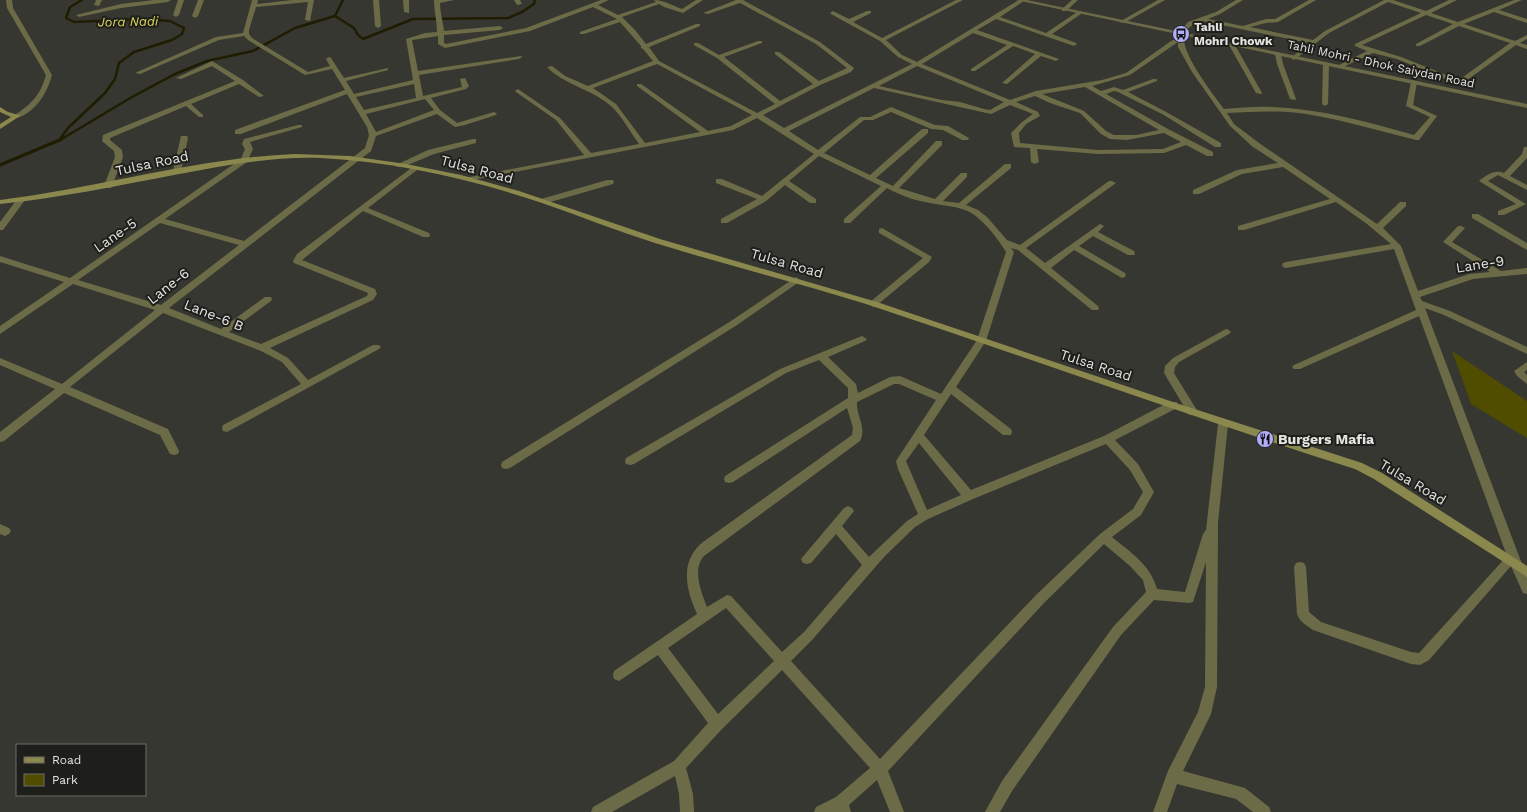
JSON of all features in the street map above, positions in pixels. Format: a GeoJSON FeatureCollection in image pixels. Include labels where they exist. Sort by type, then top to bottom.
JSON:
{"type":"FeatureCollection","features":[{"type":"Feature","properties":{"kind":"main road"},"geometry":{"type":"LineString","coordinates":[[0,109],[6,113],[17,116]]}},
{"type":"Feature","properties":{"kind":"main road"},"geometry":{"type":"LineString","coordinates":[[0,127],[17,116]]}},
{"type":"Feature","properties":{"kind":"main road","name":"Tulsa Road"},"geometry":{"type":"LineString","coordinates":[[0,202],[108,186],[177,171],[244,160],[318,155],[355,158],[400,165],[470,179],[544,202],[656,240],[796,280],[873,304],[1173,405],[1223,424],[1358,466],[1378,476],[1527,572]]}},
{"type":"Feature","properties":{"kind":"street"},"geometry":{"type":"LineString","coordinates":[[9,0],[10,8],[49,74],[45,91],[33,106],[17,116]]}},
{"type":"Feature","properties":{"kind":"street"},"geometry":{"type":"LineString","coordinates":[[79,15],[121,6],[168,0]]}},
{"type":"Feature","properties":{"kind":"street"},"geometry":{"type":"LineString","coordinates":[[176,15],[181,0]]}},
{"type":"Feature","properties":{"kind":"street"},"geometry":{"type":"LineString","coordinates":[[195,16],[201,0]]}},
{"type":"Feature","properties":{"kind":"street"},"geometry":{"type":"LineString","coordinates":[[248,36],[254,3],[310,0],[308,20]]}},
{"type":"Feature","properties":{"kind":"street"},"geometry":{"type":"LineString","coordinates":[[376,0],[378,26]]}},
{"type":"Feature","properties":{"kind":"street"},"geometry":{"type":"LineString","coordinates":[[406,0],[407,12]]}},
{"type":"Feature","properties":{"kind":"street"},"geometry":{"type":"LineString","coordinates":[[451,0],[437,1],[437,14],[440,20],[440,34],[442,44],[445,46],[495,38],[528,30],[606,0]]}},
{"type":"Feature","properties":{"kind":"street"},"geometry":{"type":"LineString","coordinates":[[582,33],[658,1],[666,6],[684,11],[700,0]]}},
{"type":"Feature","properties":{"kind":"street"},"geometry":{"type":"LineString","coordinates":[[882,40],[960,0]]}},
{"type":"Feature","properties":{"kind":"street"},"geometry":{"type":"LineString","coordinates":[[784,131],[917,64],[973,31],[1020,0]]}},
{"type":"Feature","properties":{"kind":"street","name":"Tahli Mohri - Dhok Saiydan Road"},"geometry":{"type":"LineString","coordinates":[[1020,0],[1122,22],[1181,37],[1278,54],[1527,106]]}},
{"type":"Feature","properties":{"kind":"street"},"geometry":{"type":"LineString","coordinates":[[1064,10],[1075,0]]}},
{"type":"Feature","properties":{"kind":"street"},"geometry":{"type":"LineString","coordinates":[[1122,22],[1162,0]]}},
{"type":"Feature","properties":{"kind":"street"},"geometry":{"type":"LineString","coordinates":[[873,86],[991,112],[1008,103],[1036,93],[1103,82],[1128,74],[1181,37],[1190,23],[1218,13],[1240,0]]}},
{"type":"Feature","properties":{"kind":"street"},"geometry":{"type":"LineString","coordinates":[[1243,28],[1266,21],[1276,21],[1312,0]]}},
{"type":"Feature","properties":{"kind":"street"},"geometry":{"type":"LineString","coordinates":[[1294,58],[1312,42],[1327,32],[1390,0],[1527,47]]}},
{"type":"Feature","properties":{"kind":"street"},"geometry":{"type":"LineString","coordinates":[[1454,0],[1357,45],[1372,51],[1399,58],[1460,83],[1515,43],[1527,37]]}},
{"type":"Feature","properties":{"kind":"street"},"geometry":{"type":"LineString","coordinates":[[1418,45],[1458,24],[1519,0]]}},
{"type":"Feature","properties":{"kind":"street"},"geometry":{"type":"LineString","coordinates":[[470,179],[733,128],[759,116],[818,84],[849,71],[850,66],[818,42],[740,1],[706,13]]}},
{"type":"Feature","properties":{"kind":"street"},"geometry":{"type":"LineString","coordinates":[[593,5],[619,18],[633,31],[643,47],[657,62],[759,116],[818,152],[894,189],[924,200],[961,206],[975,212],[984,219],[1004,242],[1010,252],[981,341],[901,461],[903,469],[924,516]]}},
{"type":"Feature","properties":{"kind":"street"},"geometry":{"type":"LineString","coordinates":[[1494,10],[1527,21]]}},
{"type":"Feature","properties":{"kind":"street"},"geometry":{"type":"LineString","coordinates":[[850,21],[869,12]]}},
{"type":"Feature","properties":{"kind":"street"},"geometry":{"type":"LineString","coordinates":[[833,13],[882,40],[900,56],[1008,103],[1036,113],[1037,116],[1024,123],[1015,133],[1017,145],[1098,152],[1170,150],[1187,142]]}},
{"type":"Feature","properties":{"kind":"street"},"geometry":{"type":"LineString","coordinates":[[1047,35],[1079,13]]}},
{"type":"Feature","properties":{"kind":"street"},"geometry":{"type":"LineString","coordinates":[[995,17],[1074,44]]}},
{"type":"Feature","properties":{"kind":"street"},"geometry":{"type":"LineString","coordinates":[[1202,19],[1312,42]]}},
{"type":"Feature","properties":{"kind":"street"},"geometry":{"type":"LineString","coordinates":[[643,47],[698,25]]}},
{"type":"Feature","properties":{"kind":"street"},"geometry":{"type":"LineString","coordinates":[[494,114],[458,125],[451,124],[423,98],[417,81],[409,39],[440,34],[500,28]]}},
{"type":"Feature","properties":{"kind":"street"},"geometry":{"type":"LineString","coordinates":[[973,31],[1056,59]]}},
{"type":"Feature","properties":{"kind":"street"},"geometry":{"type":"LineString","coordinates":[[138,73],[218,38],[248,36],[273,54],[307,74],[333,67]]}},
{"type":"Feature","properties":{"kind":"street"},"geometry":{"type":"LineString","coordinates":[[1181,37],[1181,47],[1195,72],[1232,125],[1256,145],[1378,228],[1397,246],[1512,562],[1527,589]]}},
{"type":"Feature","properties":{"kind":"street"},"geometry":{"type":"LineString","coordinates":[[719,57],[760,42]]}},
{"type":"Feature","properties":{"kind":"street"},"geometry":{"type":"LineString","coordinates":[[696,44],[719,57],[780,104]]}},
{"type":"Feature","properties":{"kind":"street"},"geometry":{"type":"LineString","coordinates":[[973,70],[1012,44]]}},
{"type":"Feature","properties":{"kind":"street"},"geometry":{"type":"LineString","coordinates":[[1232,45],[1258,93]]}},
{"type":"Feature","properties":{"kind":"street"},"geometry":{"type":"LineString","coordinates":[[1340,67],[1372,51]]}},
{"type":"Feature","properties":{"kind":"street"},"geometry":{"type":"LineString","coordinates":[[777,53],[818,84]]}},
{"type":"Feature","properties":{"kind":"street"},"geometry":{"type":"LineString","coordinates":[[1004,83],[1039,54]]}},
{"type":"Feature","properties":{"kind":"street"},"geometry":{"type":"LineString","coordinates":[[1278,54],[1280,64],[1293,99]]}},
{"type":"Feature","properties":{"kind":"street"},"geometry":{"type":"LineString","coordinates":[[416,73],[519,57]]}},
{"type":"Feature","properties":{"kind":"street"},"geometry":{"type":"LineString","coordinates":[[329,59],[371,127],[373,135],[438,111]]}},
{"type":"Feature","properties":{"kind":"street"},"geometry":{"type":"LineString","coordinates":[[588,88],[657,62]]}},
{"type":"Feature","properties":{"kind":"street"},"geometry":{"type":"LineString","coordinates":[[179,78],[212,63],[262,96]]}},
{"type":"Feature","properties":{"kind":"street"},"geometry":{"type":"LineString","coordinates":[[1325,104],[1326,64]]}},
{"type":"Feature","properties":{"kind":"street"},"geometry":{"type":"LineString","coordinates":[[550,67],[563,77],[588,88],[614,105],[643,145]]}},
{"type":"Feature","properties":{"kind":"street"},"geometry":{"type":"LineString","coordinates":[[342,80],[386,69]]}},
{"type":"Feature","properties":{"kind":"street"},"geometry":{"type":"LineString","coordinates":[[362,113],[464,88],[466,86],[463,79]]}},
{"type":"Feature","properties":{"kind":"street"},"geometry":{"type":"LineString","coordinates":[[1123,92],[1155,80]]}},
{"type":"Feature","properties":{"kind":"street"},"geometry":{"type":"LineString","coordinates":[[108,186],[119,157],[118,150],[106,141],[106,137],[241,81]]}},
{"type":"Feature","properties":{"kind":"street"},"geometry":{"type":"LineString","coordinates":[[238,132],[351,93],[417,81]]}},
{"type":"Feature","properties":{"kind":"street"},"geometry":{"type":"LineString","coordinates":[[1222,111],[1272,109],[1306,112],[1388,130],[1416,138],[1434,116],[1409,106],[1414,82]]}},
{"type":"Feature","properties":{"kind":"street"},"geometry":{"type":"LineString","coordinates":[[1086,85],[1165,131],[1210,154]]}},
{"type":"Feature","properties":{"kind":"street"},"geometry":{"type":"LineString","coordinates":[[639,86],[706,133]]}},
{"type":"Feature","properties":{"kind":"street"},"geometry":{"type":"LineString","coordinates":[[1101,93],[1114,89],[1123,92],[1166,114],[1218,145]]}},
{"type":"Feature","properties":{"kind":"street"},"geometry":{"type":"LineString","coordinates":[[518,91],[558,119],[588,156]]}},
{"type":"Feature","properties":{"kind":"street"},"geometry":{"type":"LineString","coordinates":[[1036,93],[1045,99],[1082,113],[1109,136],[1125,138],[1165,131]]}},
{"type":"Feature","properties":{"kind":"street"},"geometry":{"type":"LineString","coordinates":[[186,103],[201,116]]}},
{"type":"Feature","properties":{"kind":"street"},"geometry":{"type":"LineString","coordinates":[[724,221],[763,199],[785,182],[818,152],[862,118],[871,118],[891,109],[934,127],[943,127],[965,138]]}},
{"type":"Feature","properties":{"kind":"street"},"geometry":{"type":"LineString","coordinates":[[244,160],[249,149],[246,144],[247,141],[300,126]]}},
{"type":"Feature","properties":{"kind":"street"},"geometry":{"type":"LineString","coordinates":[[871,178],[925,131]]}},
{"type":"Feature","properties":{"kind":"street","name":"Lane-6"},"geometry":{"type":"LineString","coordinates":[[0,438],[162,309],[368,149],[373,135]]}},
{"type":"Feature","properties":{"kind":"street"},"geometry":{"type":"LineString","coordinates":[[177,171],[184,138]]}},
{"type":"Feature","properties":{"kind":"street"},"geometry":{"type":"LineString","coordinates":[[400,165],[431,152],[473,141]]}},
{"type":"Feature","properties":{"kind":"street"},"geometry":{"type":"LineString","coordinates":[[894,189],[939,143]]}},
{"type":"Feature","properties":{"kind":"street"},"geometry":{"type":"LineString","coordinates":[[1033,146],[1035,162]]}},
{"type":"Feature","properties":{"kind":"street"},"geometry":{"type":"LineString","coordinates":[[1505,176],[1526,155],[1527,149]]}},
{"type":"Feature","properties":{"kind":"street","name":"Lane-5"},"geometry":{"type":"LineString","coordinates":[[0,331],[244,160]]}},
{"type":"Feature","properties":{"kind":"street"},"geometry":{"type":"LineString","coordinates":[[1196,192],[1240,172],[1285,164]]}},
{"type":"Feature","properties":{"kind":"street"},"geometry":{"type":"LineString","coordinates":[[961,206],[1008,166]]}},
{"type":"Feature","properties":{"kind":"street"},"geometry":{"type":"LineString","coordinates":[[262,348],[297,330],[370,298],[373,294],[372,291],[297,261],[300,256],[414,168]]}},
{"type":"Feature","properties":{"kind":"street"},"geometry":{"type":"LineString","coordinates":[[1501,213],[1522,204],[1483,181],[1494,174],[1499,173],[1527,188]]}},
{"type":"Feature","properties":{"kind":"street"},"geometry":{"type":"LineString","coordinates":[[936,202],[964,175]]}},
{"type":"Feature","properties":{"kind":"street"},"geometry":{"type":"LineString","coordinates":[[719,181],[763,199]]}},
{"type":"Feature","properties":{"kind":"street"},"geometry":{"type":"LineString","coordinates":[[544,202],[610,182]]}},
{"type":"Feature","properties":{"kind":"street"},"geometry":{"type":"LineString","coordinates":[[785,182],[813,201]]}},
{"type":"Feature","properties":{"kind":"street"},"geometry":{"type":"LineString","coordinates":[[1021,248],[1112,183]]}},
{"type":"Feature","properties":{"kind":"street"},"geometry":{"type":"LineString","coordinates":[[847,221],[886,185]]}},
{"type":"Feature","properties":{"kind":"street"},"geometry":{"type":"LineString","coordinates":[[0,228],[21,200]]}},
{"type":"Feature","properties":{"kind":"street"},"geometry":{"type":"LineString","coordinates":[[1241,228],[1335,200]]}},
{"type":"Feature","properties":{"kind":"street"},"geometry":{"type":"LineString","coordinates":[[1378,228],[1403,204]]}},
{"type":"Feature","properties":{"kind":"street"},"geometry":{"type":"LineString","coordinates":[[362,208],[426,235]]}},
{"type":"Feature","properties":{"kind":"street"},"geometry":{"type":"LineString","coordinates":[[1475,216],[1527,247]]}},
{"type":"Feature","properties":{"kind":"street"},"geometry":{"type":"LineString","coordinates":[[159,220],[245,244]]}},
{"type":"Feature","properties":{"kind":"street"},"geometry":{"type":"LineString","coordinates":[[1045,268],[1100,226]]}},
{"type":"Feature","properties":{"kind":"street"},"geometry":{"type":"LineString","coordinates":[[1461,228],[1447,240],[1447,242],[1500,273]]}},
{"type":"Feature","properties":{"kind":"street"},"geometry":{"type":"LineString","coordinates":[[873,304],[928,257],[882,231]]}},
{"type":"Feature","properties":{"kind":"street"},"geometry":{"type":"LineString","coordinates":[[1092,232],[1131,253]]}},
{"type":"Feature","properties":{"kind":"street"},"geometry":{"type":"LineString","coordinates":[[1004,242],[1021,248],[1094,308]]}},
{"type":"Feature","properties":{"kind":"street"},"geometry":{"type":"LineString","coordinates":[[1073,246],[1122,274]]}},
{"type":"Feature","properties":{"kind":"street"},"geometry":{"type":"LineString","coordinates":[[1286,265],[1397,246]]}},
{"type":"Feature","properties":{"kind":"street","name":"Lane-6 B"},"geometry":{"type":"LineString","coordinates":[[0,259],[162,309],[262,348],[285,360],[306,385]]}},
{"type":"Feature","properties":{"kind":"street","name":"Lane-9"},"geometry":{"type":"LineString","coordinates":[[1297,367],[1472,276],[1527,271]]}},
{"type":"Feature","properties":{"kind":"street"},"geometry":{"type":"LineString","coordinates":[[506,465],[734,323],[796,280]]}},
{"type":"Feature","properties":{"kind":"street"},"geometry":{"type":"LineString","coordinates":[[221,333],[268,299]]}},
{"type":"Feature","properties":{"kind":"street"},"geometry":{"type":"LineString","coordinates":[[1419,303],[1447,313],[1527,351]]}},
{"type":"Feature","properties":{"kind":"street"},"geometry":{"type":"LineString","coordinates":[[1193,412],[1169,373],[1170,366],[1176,360],[1226,332]]}},
{"type":"Feature","properties":{"kind":"street"},"geometry":{"type":"LineString","coordinates":[[630,460],[783,371],[862,339]]}},
{"type":"Feature","properties":{"kind":"street"},"geometry":{"type":"LineString","coordinates":[[227,428],[376,347]]}},
{"type":"Feature","properties":{"kind":"street"},"geometry":{"type":"LineString","coordinates":[[704,615],[697,601],[693,578],[692,570],[695,558],[706,547],[856,438],[858,430],[852,412],[853,387],[821,356]]}},
{"type":"Feature","properties":{"kind":"street"},"geometry":{"type":"LineString","coordinates":[[0,361],[164,432],[174,451]]}},
{"type":"Feature","properties":{"kind":"street"},"geometry":{"type":"LineString","coordinates":[[1527,365],[1518,370],[1527,380]]}},
{"type":"Feature","properties":{"kind":"street"},"geometry":{"type":"LineString","coordinates":[[729,480],[852,400],[893,380],[900,380],[943,399]]}},
{"type":"Feature","properties":{"kind":"street"},"geometry":{"type":"LineString","coordinates":[[950,388],[1008,432]]}},
{"type":"Feature","properties":{"kind":"street"},"geometry":{"type":"LineString","coordinates":[[598,812],[679,766],[717,724],[808,636],[869,565],[896,537],[924,516],[1108,439],[1173,405]]}},
{"type":"Feature","properties":{"kind":"street"},"geometry":{"type":"LineString","coordinates":[[1160,812],[1173,776],[1204,714],[1211,687],[1212,523],[1223,424]]}},
{"type":"Feature","properties":{"kind":"street"},"geometry":{"type":"LineString","coordinates":[[918,435],[969,496]]}},
{"type":"Feature","properties":{"kind":"street"},"geometry":{"type":"LineString","coordinates":[[821,812],[842,807],[880,769],[972,670],[1104,536],[1137,512],[1149,492],[1134,467],[1108,439]]}},
{"type":"Feature","properties":{"kind":"street"},"geometry":{"type":"LineString","coordinates":[[807,559],[848,511]]}},
{"type":"Feature","properties":{"kind":"street"},"geometry":{"type":"LineString","coordinates":[[1152,594],[1189,598],[1212,523]]}},
{"type":"Feature","properties":{"kind":"street"},"geometry":{"type":"LineString","coordinates":[[836,526],[869,565]]}},
{"type":"Feature","properties":{"kind":"street"},"geometry":{"type":"LineString","coordinates":[[1104,536],[1134,562],[1148,578],[1152,594]]}},
{"type":"Feature","properties":{"kind":"street"},"geometry":{"type":"LineString","coordinates":[[1300,567],[1303,614],[1308,620],[1317,626],[1411,658],[1420,659],[1512,562]]}},
{"type":"Feature","properties":{"kind":"street"},"geometry":{"type":"LineString","coordinates":[[992,812],[1007,786],[1117,631],[1152,594]]}},
{"type":"Feature","properties":{"kind":"street"},"geometry":{"type":"LineString","coordinates":[[619,675],[727,600],[880,769],[897,812]]}},
{"type":"Feature","properties":{"kind":"street"},"geometry":{"type":"LineString","coordinates":[[659,646],[717,724]]}},
{"type":"Feature","properties":{"kind":"street"},"geometry":{"type":"LineString","coordinates":[[679,766],[686,794],[687,812]]}},
{"type":"Feature","properties":{"kind":"street"},"geometry":{"type":"LineString","coordinates":[[1173,776],[1240,793],[1264,812]]}},
{"type":"Feature","properties":{"kind":"green space"},"geometry":{"type":"Polygon","coordinates":[[[1452,351],[1527,401],[1527,438],[1471,404],[1452,351]]]}},
{"type":"Feature","properties":{"kind":"waterway","name":"Jora Nadi"},"geometry":{"type":"LineString","coordinates":[[60,139],[68,128],[105,93],[115,79],[119,63],[134,52],[172,40],[182,34],[184,28],[170,21],[140,19],[74,22],[66,18],[70,7],[82,0]]}},
{"type":"Feature","properties":{"kind":"waterway"},"geometry":{"type":"LineString","coordinates":[[335,16],[343,0]]}},
{"type":"Feature","properties":{"kind":"waterway"},"geometry":{"type":"LineString","coordinates":[[335,16],[354,28],[358,35],[363,39],[413,19],[508,18],[522,12],[534,4],[535,0]]}},
{"type":"Feature","properties":{"kind":"waterway"},"geometry":{"type":"LineString","coordinates":[[61,139],[132,97],[175,74],[207,61],[253,51],[295,28],[335,16]]}},
{"type":"Feature","properties":{"kind":"waterway"},"geometry":{"type":"LineString","coordinates":[[0,165],[61,139]]}},
{"type":"Feature","properties":{"kind":"place","name":"Tahli Mohri Chowk"},"geometry":{"type":"Point","coordinates":[1181,34]}},
{"type":"Feature","properties":{"kind":"place","name":"Burgers Mafia"},"geometry":{"type":"Point","coordinates":[1265,439]}}]}
